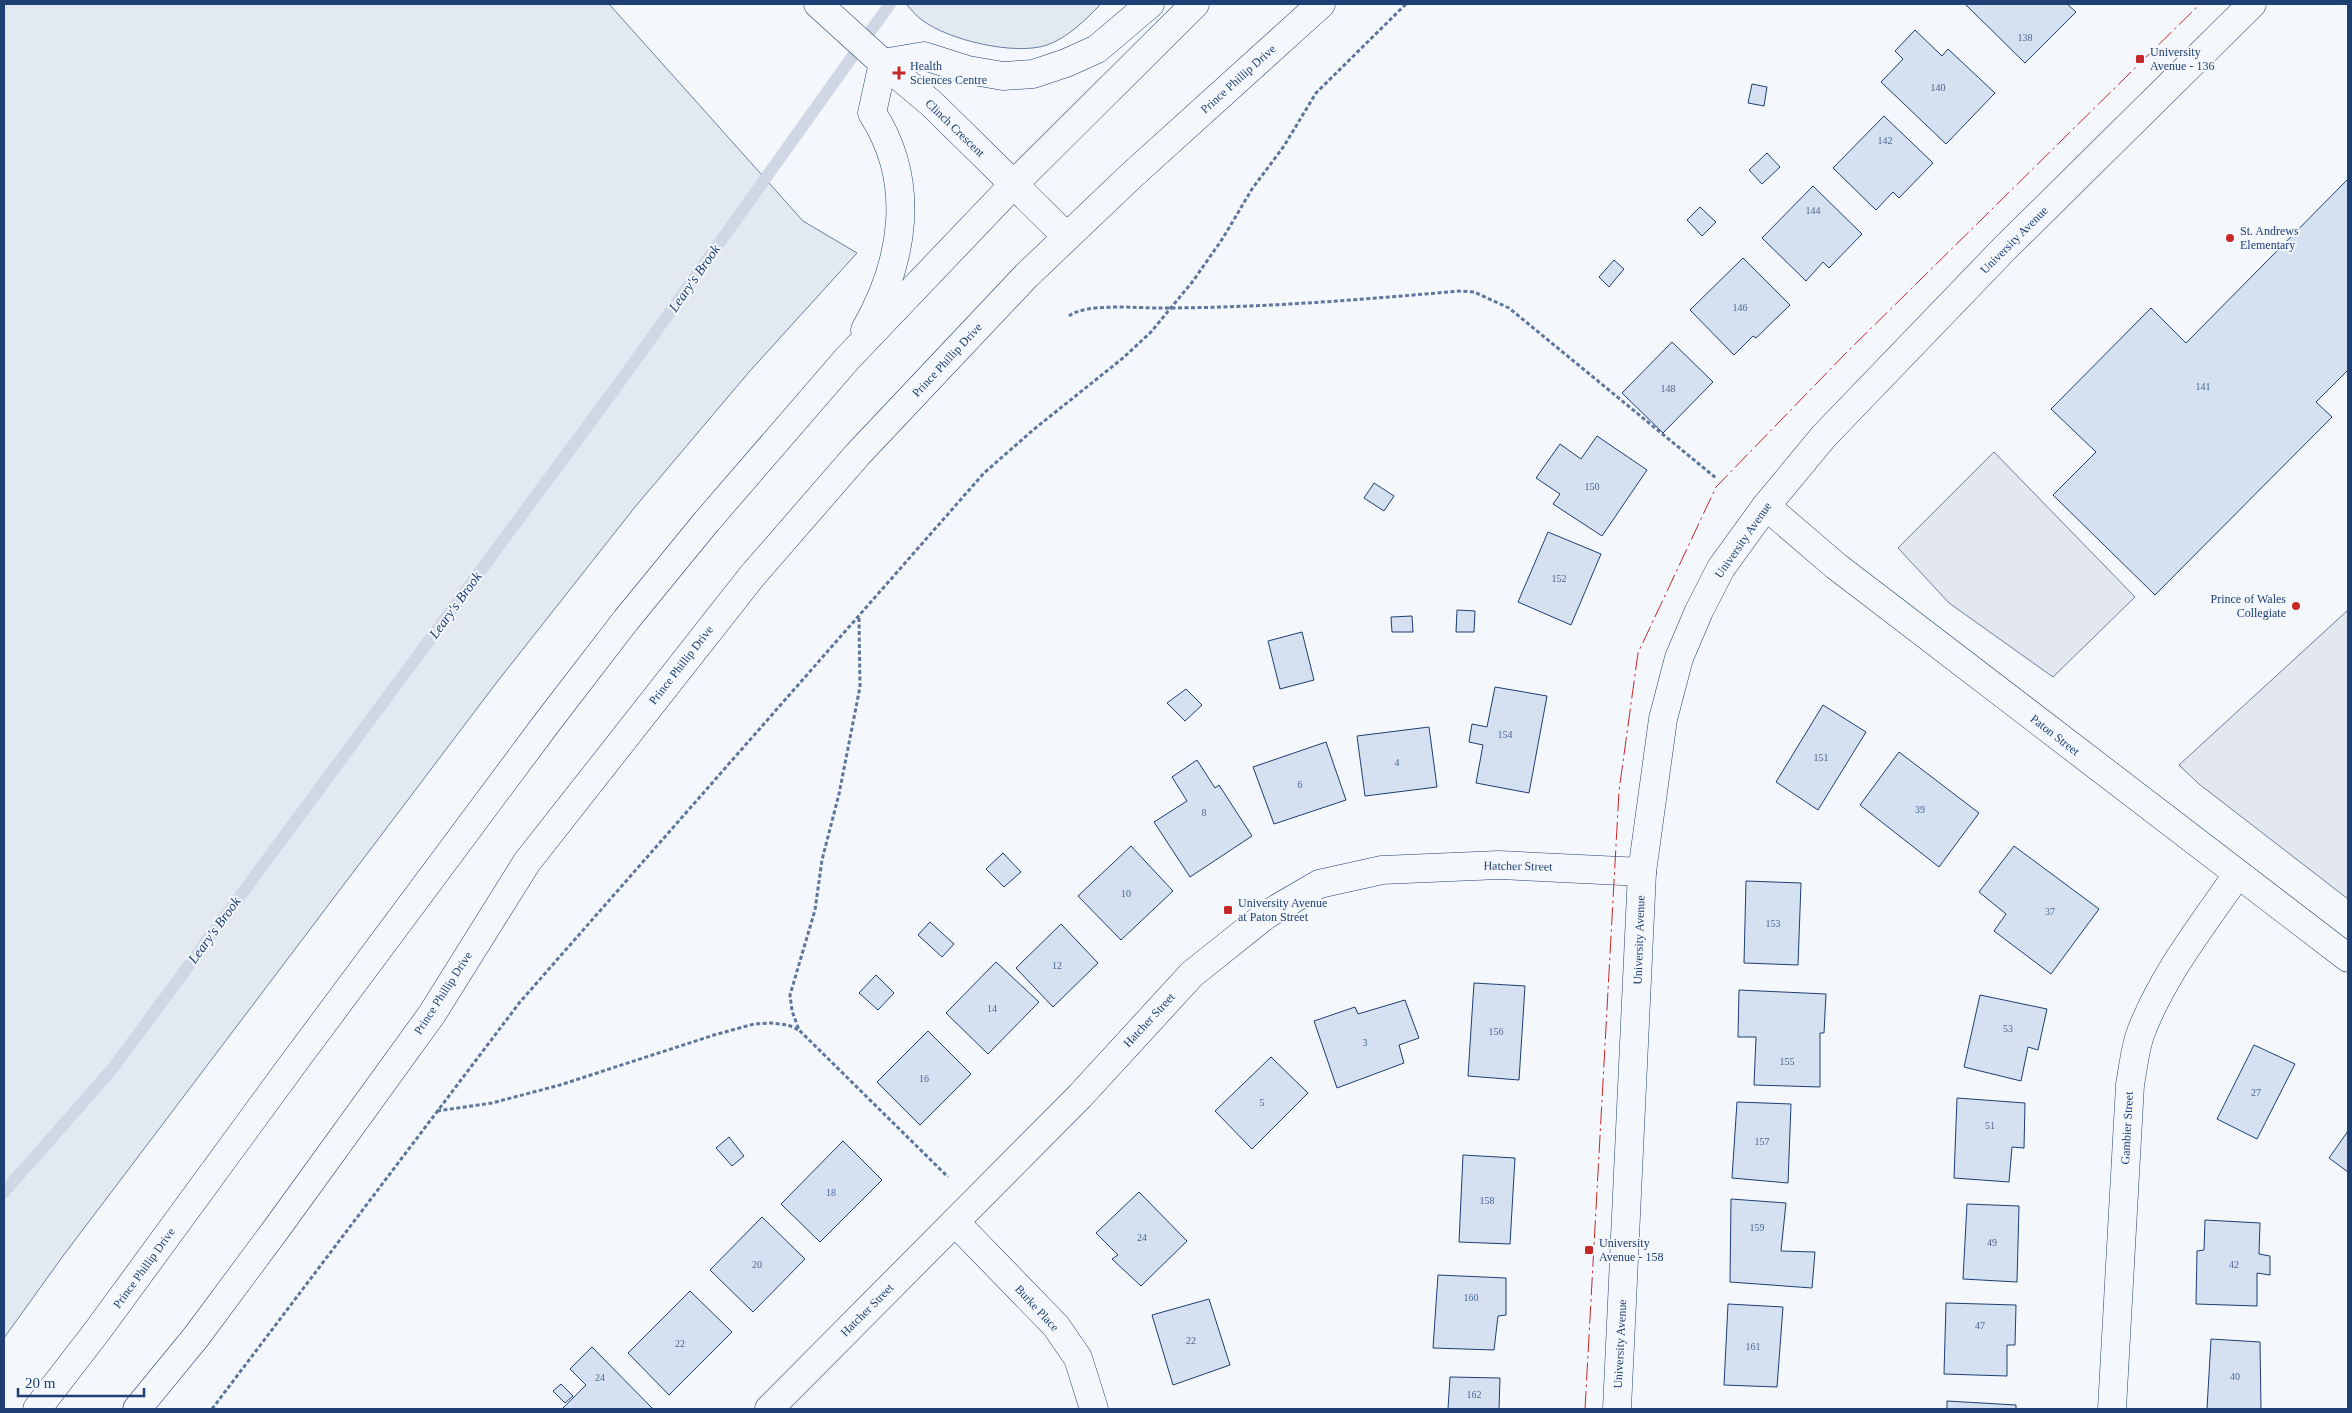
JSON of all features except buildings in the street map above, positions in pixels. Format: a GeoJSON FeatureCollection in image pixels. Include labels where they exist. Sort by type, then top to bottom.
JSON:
{"type":"FeatureCollection","features":[{"type":"Feature","properties":{"kind":"street","name":"Clinch Crescent"},"geometry":{"type":"LineString","coordinates":[[818,4],[882,63],[932,104],[1066,236]]}},
{"type":"Feature","properties":{"kind":"street"},"geometry":{"type":"LineString","coordinates":[[847,359],[876,310],[897,251],[902,216],[892,154],[884,131],[872,113],[882,63],[924,56],[968,70],[994,74],[1033,74],[1066,63],[1097,49],[1150,4]]}},
{"type":"Feature","properties":{"kind":"street","name":"Prince Phillip Drive"},"geometry":{"type":"LineString","coordinates":[[37,1409],[98,1330],[295,1061],[614,635],[707,521],[847,359],[1014,184],[1196,4]]}},
{"type":"Feature","properties":{"kind":"street","name":"Prince Phillip Drive"},"geometry":{"type":"LineString","coordinates":[[137,1409],[196,1336],[278,1228],[432,1014],[527,862],[752,576],[858,454],[1066,236],[1321,4]]}},
{"type":"Feature","properties":{"kind":"street","name":"University Avenue"},"geometry":{"type":"LineString","coordinates":[[1617,1409],[1642,872],[1663,719],[1679,658],[1698,611],[1721,568],[1766,506],[1824,436],[1884,372],[2252,4]]}},
{"type":"Feature","properties":{"kind":"street","name":"Paton Street"},"geometry":{"type":"LineString","coordinates":[[1766,506],[1836,566],[2237,875],[2348,958]]}},
{"type":"Feature","properties":{"kind":"street","name":"Hatcher Street"},"geometry":{"type":"LineString","coordinates":[[768,1409],[1080,1096],[1192,974],[1266,915],[1319,884],[1382,870],[1499,864],[1642,872]]}},
{"type":"Feature","properties":{"kind":"street","name":"Gambier Street"},"geometry":{"type":"LineString","coordinates":[[2112,1409],[2130,1085],[2140,1034],[2160,988],[2194,934],[2237,875]]}},
{"type":"Feature","properties":{"kind":"street","name":"Burke Place"},"geometry":{"type":"LineString","coordinates":[[955,1222],[1056,1326],[1078,1358],[1094,1409]]}},
{"type":"Feature","properties":{"kind":"path"},"geometry":{"type":"LineString","coordinates":[[212,1409],[520,1002],[984,474],[1034,430],[1123,358],[1151,332],[1223,238],[1252,189],[1284,146],[1316,93],[1406,4]]}},
{"type":"Feature","properties":{"kind":"path"},"geometry":{"type":"LineString","coordinates":[[1069,316],[1075,311],[1100,309],[1248,308],[1459,291],[1474,292],[1509,308],[1716,478]]}},
{"type":"Feature","properties":{"kind":"path"},"geometry":{"type":"LineString","coordinates":[[799,1030],[792,1011],[790,995],[815,910],[822,860],[839,794],[860,687],[859,617]]}},
{"type":"Feature","properties":{"kind":"path"},"geometry":{"type":"LineString","coordinates":[[437,1111],[492,1103],[560,1085],[714,1035],[754,1024],[788,1025],[799,1030],[950,1180]]}},
{"type":"Feature","properties":{"kind":"shaded area"},"geometry":{"type":"Polygon","coordinates":[[[4,4],[609,4],[803,221],[857,253],[749,372],[635,507],[497,682],[63,1256],[4,1338],[4,4]]]}},
{"type":"Feature","properties":{"kind":"shaded area"},"geometry":{"type":"Polygon","coordinates":[[[906,4],[1101,4],[1076,28],[1055,42],[1034,48],[1018,49],[982,44],[948,34],[922,20],[906,4]]]}},
{"type":"Feature","properties":{"kind":"shaded area"},"geometry":{"type":"Polygon","coordinates":[[[1994,452],[2135,597],[2053,677],[1949,603],[1898,548],[1994,452]]]}},
{"type":"Feature","properties":{"kind":"shaded area"},"geometry":{"type":"Polygon","coordinates":[[[2348,610],[2348,899],[2199,784],[2179,765],[2348,610]]]}},
{"type":"Feature","properties":{"kind":"waterway","name":"Leary's Brook"},"geometry":{"type":"LineString","coordinates":[[4,1192],[113,1068],[617,386],[890,4]]}},
{"type":"Feature","properties":{"kind":"power"},"geometry":{"type":"LineString","coordinates":[[1585,1409],[1619,791],[1638,653],[1716,487],[1847,352],[2200,4]]}},
{"type":"Feature","properties":{"kind":"place","name":"University Avenue - 136"},"geometry":{"type":"Point","coordinates":[2140,59]}},
{"type":"Feature","properties":{"kind":"place","name":"Health Sciences Centre"},"geometry":{"type":"Point","coordinates":[899,73]}},
{"type":"Feature","properties":{"kind":"place","name":"St. Andrews Elementary"},"geometry":{"type":"Point","coordinates":[2230,238]}},
{"type":"Feature","properties":{"kind":"place","name":"Prince of Wales Collegiate"},"geometry":{"type":"Point","coordinates":[2296,606]}},
{"type":"Feature","properties":{"kind":"place","name":"University Avenue at Paton Street"},"geometry":{"type":"Point","coordinates":[1228,910]}},
{"type":"Feature","properties":{"kind":"place","name":"University Avenue - 158"},"geometry":{"type":"Point","coordinates":[1589,1250]}}]}
